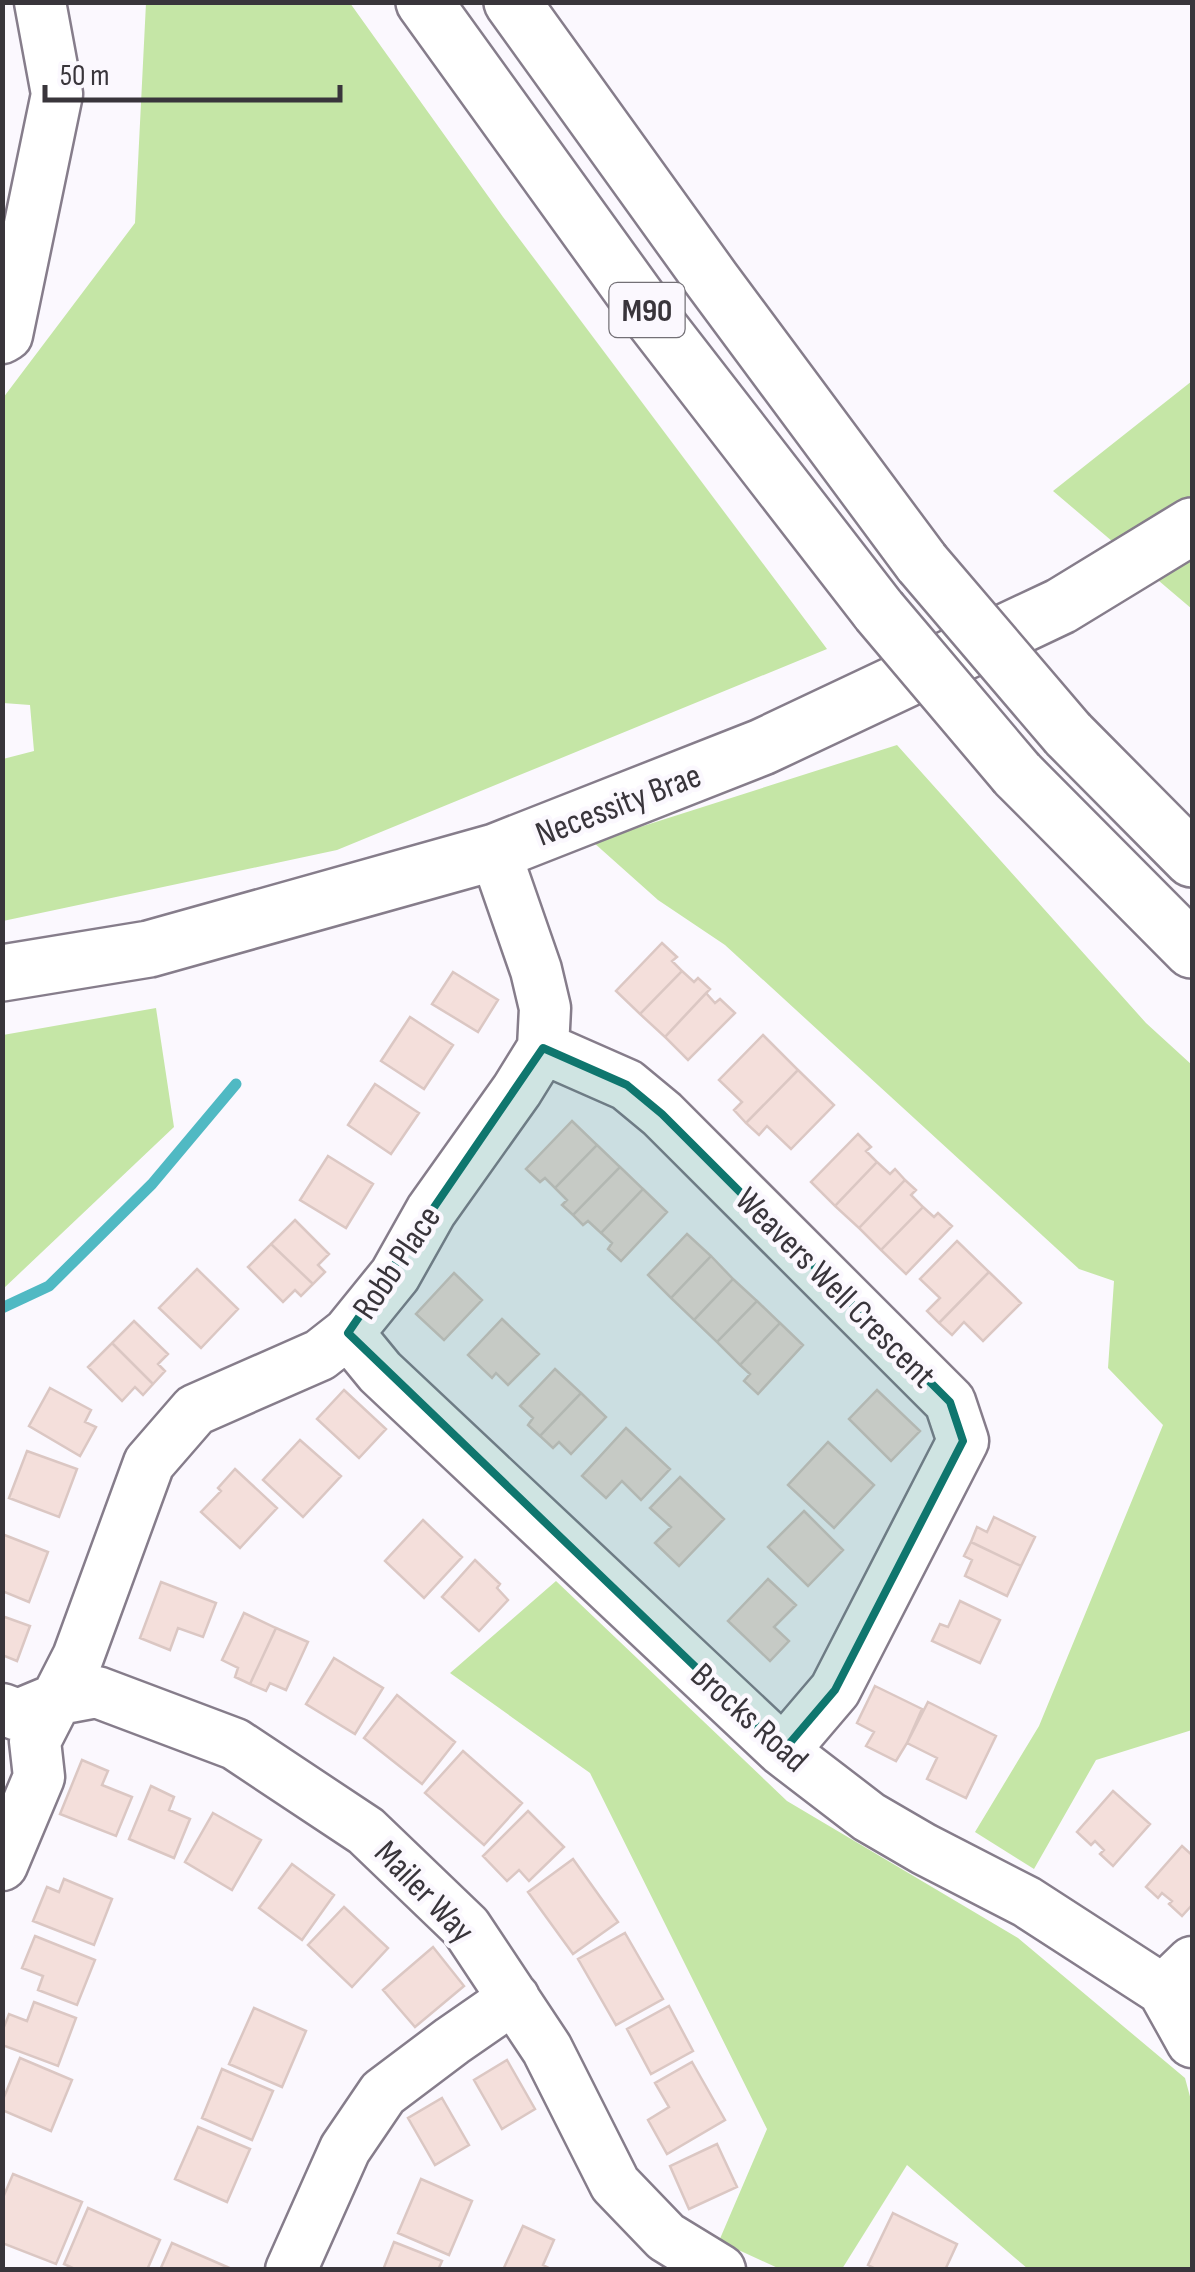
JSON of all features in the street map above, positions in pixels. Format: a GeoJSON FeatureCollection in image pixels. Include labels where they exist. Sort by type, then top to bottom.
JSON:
{"type":"FeatureCollection","features":[{"type":"Feature","properties":{"kind":"main road","name":"M90"},"geometry":{"type":"LineString","coordinates":[[424,2],[650,314],[879,611],[1017,774],[1192,950]]}},
{"type":"Feature","properties":{"kind":"main road","name":"M90"},"geometry":{"type":"LineString","coordinates":[[512,2],[922,563],[1068,734],[1192,859]]}},
{"type":"Feature","properties":{"kind":"main road","name":"Necessity Brae"},"geometry":{"type":"LineString","coordinates":[[2,973],[149,949],[495,852],[762,747],[1061,606],[1192,526]]}},
{"type":"Feature","properties":{"kind":"street"},"geometry":{"type":"LineString","coordinates":[[2,338],[6,335],[57,94],[40,2]]}},
{"type":"Feature","properties":{"kind":"street"},"geometry":{"type":"LineString","coordinates":[[495,852],[536,970],[545,1008],[543,1048]]}},
{"type":"Feature","properties":{"kind":"street","name":"Robb Place"},"geometry":{"type":"LineString","coordinates":[[2,1865],[39,1777],[35,1741],[78,1657],[149,1463],[195,1410],[320,1355],[348,1333],[394,1275],[430,1211],[543,1048]]}},
{"type":"Feature","properties":{"kind":"street","name":"Weavers Well Crescent"},"geometry":{"type":"LineString","coordinates":[[543,1048],[627,1085],[662,1114],[950,1402],[963,1441],[835,1690],[784,1750]]}},
{"type":"Feature","properties":{"kind":"street","name":"Brocks Road"},"geometry":{"type":"LineString","coordinates":[[348,1333],[395,1385],[784,1750],[870,1816],[924,1849],[1178,1976],[1192,2042]]}},
{"type":"Feature","properties":{"kind":"street","name":"Mailer Way"},"geometry":{"type":"LineString","coordinates":[[2,1709],[18,1715],[54,1700],[97,1692],[235,1744],[366,1831],[466,1927],[546,2049],[615,2184],[666,2237],[720,2270]]}},
{"type":"Feature","properties":{"kind":"street"},"geometry":{"type":"LineString","coordinates":[[291,2270],[345,2150],[383,2094],[514,1998]]}},
{"type":"Feature","properties":{"kind":"highlighted area"},"geometry":{"type":"Polygon","coordinates":[[[543,1048],[627,1085],[662,1114],[950,1402],[963,1441],[835,1690],[783,1751],[348,1333],[543,1048]]]}},
{"type":"Feature","properties":{"kind":"green space"},"geometry":{"type":"Polygon","coordinates":[[[146,3],[350,3],[503,217],[827,649],[337,850],[3,921],[3,759],[34,751],[30,705],[3,703],[3,398],[135,223],[146,3]]]}},
{"type":"Feature","properties":{"kind":"green space"},"geometry":{"type":"Polygon","coordinates":[[[1192,381],[1192,609],[1053,491],[1192,381]]]}},
{"type":"Feature","properties":{"kind":"green space"},"geometry":{"type":"Polygon","coordinates":[[[897,745],[1146,1023],[1192,1065],[1192,1730],[1096,1760],[1034,1869],[975,1832],[1039,1726],[1163,1425],[1108,1368],[1114,1281],[1079,1269],[725,945],[658,900],[593,842],[897,745]]]}},
{"type":"Feature","properties":{"kind":"green space"},"geometry":{"type":"Polygon","coordinates":[[[156,1008],[174,1127],[3,1289],[3,1035],[156,1008]]]}},
{"type":"Feature","properties":{"kind":"green space"},"geometry":{"type":"Polygon","coordinates":[[[556,1581],[787,1801],[1018,1938],[1185,2078],[1192,2104],[1192,2269],[1028,2269],[907,2165],[842,2269],[780,2269],[719,2241],[767,2129],[590,1773],[450,1673],[556,1581]]]}},
{"type":"Feature","properties":{"kind":"building"},"geometry":{"type":"Polygon","coordinates":[[[662,943],[677,957],[672,961],[682,971],[640,1014],[616,991],[662,943]]]}},
{"type":"Feature","properties":{"kind":"building"},"geometry":{"type":"Polygon","coordinates":[[[682,971],[710,989],[665,1037],[640,1014],[682,971]]]}},
{"type":"Feature","properties":{"kind":"building"},"geometry":{"type":"Polygon","coordinates":[[[453,972],[498,1000],[478,1032],[432,1004],[453,972]]]}},
{"type":"Feature","properties":{"kind":"building"},"geometry":{"type":"Polygon","coordinates":[[[706,993],[715,1003],[720,999],[735,1013],[688,1060],[665,1037],[706,993]]]}},
{"type":"Feature","properties":{"kind":"building"},"geometry":{"type":"Polygon","coordinates":[[[410,1017],[453,1045],[424,1089],[381,1061],[410,1017]]]}},
{"type":"Feature","properties":{"kind":"building"},"geometry":{"type":"Polygon","coordinates":[[[763,1035],[798,1070],[746,1123],[734,1110],[742,1102],[719,1080],[763,1035]]]}},
{"type":"Feature","properties":{"kind":"building"},"geometry":{"type":"Polygon","coordinates":[[[798,1070],[834,1105],[791,1149],[767,1126],[759,1135],[746,1123],[798,1070]]]}},
{"type":"Feature","properties":{"kind":"building"},"geometry":{"type":"Polygon","coordinates":[[[375,1084],[419,1113],[391,1154],[348,1125],[375,1084]]]}},
{"type":"Feature","properties":{"kind":"building"},"geometry":{"type":"Polygon","coordinates":[[[572,1121],[597,1145],[555,1188],[545,1178],[540,1182],[526,1169],[572,1121]]]}},
{"type":"Feature","properties":{"kind":"building"},"geometry":{"type":"Polygon","coordinates":[[[858,1134],[871,1147],[866,1151],[877,1162],[835,1206],[811,1182],[858,1134]]]}},
{"type":"Feature","properties":{"kind":"building"},"geometry":{"type":"Polygon","coordinates":[[[597,1145],[620,1167],[573,1215],[562,1205],[567,1200],[555,1188],[597,1145]]]}},
{"type":"Feature","properties":{"kind":"building"},"geometry":{"type":"Polygon","coordinates":[[[328,1156],[373,1184],[346,1228],[300,1200],[328,1156]]]}},
{"type":"Feature","properties":{"kind":"building"},"geometry":{"type":"Polygon","coordinates":[[[877,1162],[890,1174],[895,1169],[905,1180],[859,1228],[835,1206],[877,1162]]]}},
{"type":"Feature","properties":{"kind":"building"},"geometry":{"type":"Polygon","coordinates":[[[620,1167],[643,1189],[601,1233],[588,1221],[583,1225],[573,1215],[620,1167]]]}},
{"type":"Feature","properties":{"kind":"building"},"geometry":{"type":"Polygon","coordinates":[[[905,1180],[916,1190],[911,1195],[923,1207],[881,1250],[859,1228],[905,1180]]]}},
{"type":"Feature","properties":{"kind":"building"},"geometry":{"type":"Polygon","coordinates":[[[643,1189],[667,1212],[621,1261],[608,1249],[612,1243],[601,1233],[643,1189]]]}},
{"type":"Feature","properties":{"kind":"building"},"geometry":{"type":"Polygon","coordinates":[[[923,1207],[934,1217],[938,1213],[952,1226],[906,1274],[881,1250],[923,1207]]]}},
{"type":"Feature","properties":{"kind":"building"},"geometry":{"type":"Polygon","coordinates":[[[295,1220],[329,1254],[318,1265],[325,1272],[313,1284],[271,1244],[295,1220]]]}},
{"type":"Feature","properties":{"kind":"building"},"geometry":{"type":"Polygon","coordinates":[[[687,1234],[711,1256],[671,1298],[648,1275],[687,1234]]]}},
{"type":"Feature","properties":{"kind":"building"},"geometry":{"type":"Polygon","coordinates":[[[957,1241],[989,1272],[939,1323],[927,1311],[940,1298],[920,1279],[957,1241]]]}},
{"type":"Feature","properties":{"kind":"building"},"geometry":{"type":"Polygon","coordinates":[[[271,1244],[313,1284],[301,1296],[295,1290],[283,1302],[248,1267],[271,1244]]]}},
{"type":"Feature","properties":{"kind":"building"},"geometry":{"type":"Polygon","coordinates":[[[711,1256],[733,1279],[694,1320],[671,1298],[711,1256]]]}},
{"type":"Feature","properties":{"kind":"building"},"geometry":{"type":"Polygon","coordinates":[[[197,1269],[238,1309],[201,1348],[159,1308],[197,1269]]]}},
{"type":"Feature","properties":{"kind":"building"},"geometry":{"type":"Polygon","coordinates":[[[989,1272],[1021,1303],[983,1341],[964,1322],[952,1335],[939,1323],[989,1272]]]}},
{"type":"Feature","properties":{"kind":"building"},"geometry":{"type":"Polygon","coordinates":[[[454,1273],[482,1300],[444,1340],[416,1314],[454,1273]]]}},
{"type":"Feature","properties":{"kind":"building"},"geometry":{"type":"Polygon","coordinates":[[[733,1279],[757,1301],[717,1342],[694,1320],[733,1279]]]}},
{"type":"Feature","properties":{"kind":"building"},"geometry":{"type":"Polygon","coordinates":[[[757,1301],[780,1323],[740,1365],[717,1342],[757,1301]]]}},
{"type":"Feature","properties":{"kind":"building"},"geometry":{"type":"Polygon","coordinates":[[[502,1319],[539,1354],[508,1385],[496,1373],[492,1378],[468,1355],[502,1319]]]}},
{"type":"Feature","properties":{"kind":"building"},"geometry":{"type":"Polygon","coordinates":[[[134,1321],[168,1354],[158,1364],[165,1371],[153,1384],[112,1343],[134,1321]]]}},
{"type":"Feature","properties":{"kind":"building"},"geometry":{"type":"Polygon","coordinates":[[[780,1323],[803,1345],[758,1394],[744,1381],[750,1374],[740,1365],[780,1323]]]}},
{"type":"Feature","properties":{"kind":"building"},"geometry":{"type":"Polygon","coordinates":[[[112,1343],[153,1384],[143,1395],[135,1387],[122,1401],[88,1367],[112,1343]]]}},
{"type":"Feature","properties":{"kind":"building"},"geometry":{"type":"Polygon","coordinates":[[[555,1369],[581,1393],[540,1436],[528,1425],[533,1418],[520,1406],[555,1369]]]}},
{"type":"Feature","properties":{"kind":"building"},"geometry":{"type":"Polygon","coordinates":[[[50,1388],[91,1410],[85,1422],[96,1427],[80,1456],[29,1426],[50,1388]]]}},
{"type":"Feature","properties":{"kind":"building"},"geometry":{"type":"Polygon","coordinates":[[[344,1390],[386,1429],[359,1458],[317,1419],[344,1390]]]}},
{"type":"Feature","properties":{"kind":"building"},"geometry":{"type":"Polygon","coordinates":[[[877,1390],[920,1431],[891,1461],[849,1419],[877,1390]]]}},
{"type":"Feature","properties":{"kind":"building"},"geometry":{"type":"Polygon","coordinates":[[[581,1393],[606,1417],[571,1454],[559,1442],[553,1448],[540,1436],[581,1393]]]}},
{"type":"Feature","properties":{"kind":"building"},"geometry":{"type":"Polygon","coordinates":[[[626,1428],[670,1469],[641,1500],[622,1481],[606,1498],[582,1476],[626,1428]]]}},
{"type":"Feature","properties":{"kind":"building"},"geometry":{"type":"Polygon","coordinates":[[[300,1440],[341,1476],[303,1517],[263,1480],[300,1440]]]}},
{"type":"Feature","properties":{"kind":"building"},"geometry":{"type":"Polygon","coordinates":[[[828,1442],[874,1485],[834,1528],[788,1485],[828,1442]]]}},
{"type":"Feature","properties":{"kind":"building"},"geometry":{"type":"Polygon","coordinates":[[[27,1451],[77,1469],[59,1517],[9,1498],[27,1451]]]}},
{"type":"Feature","properties":{"kind":"building"},"geometry":{"type":"Polygon","coordinates":[[[235,1469],[277,1508],[240,1548],[201,1512],[235,1469]]]}},
{"type":"Feature","properties":{"kind":"building"},"geometry":{"type":"Polygon","coordinates":[[[680,1477],[724,1519],[679,1566],[655,1543],[671,1527],[650,1508],[680,1477]]]}},
{"type":"Feature","properties":{"kind":"building"},"geometry":{"type":"Polygon","coordinates":[[[804,1511],[843,1550],[808,1586],[768,1547],[804,1511]]]}},
{"type":"Feature","properties":{"kind":"building"},"geometry":{"type":"Polygon","coordinates":[[[994,1517],[1035,1537],[1021,1566],[971,1542],[977,1527],[987,1532],[994,1517]]]}},
{"type":"Feature","properties":{"kind":"building"},"geometry":{"type":"Polygon","coordinates":[[[423,1520],[462,1557],[424,1598],[385,1561],[423,1520]]]}},
{"type":"Feature","properties":{"kind":"building"},"geometry":{"type":"Polygon","coordinates":[[[2,1534],[48,1552],[29,1602],[2,1591],[2,1534]]]}},
{"type":"Feature","properties":{"kind":"building"},"geometry":{"type":"Polygon","coordinates":[[[971,1542],[1021,1566],[1007,1596],[965,1576],[972,1560],[964,1556],[971,1542]]]}},
{"type":"Feature","properties":{"kind":"building"},"geometry":{"type":"Polygon","coordinates":[[[475,1560],[500,1584],[497,1588],[508,1600],[479,1631],[442,1597],[475,1560]]]}},
{"type":"Feature","properties":{"kind":"building"},"geometry":{"type":"Polygon","coordinates":[[[768,1579],[796,1605],[774,1627],[789,1641],[770,1661],[728,1621],[768,1579]]]}},
{"type":"Feature","properties":{"kind":"building"},"geometry":{"type":"Polygon","coordinates":[[[161,1582],[216,1603],[203,1637],[178,1628],[170,1650],[140,1638],[161,1582]]]}},
{"type":"Feature","properties":{"kind":"building"},"geometry":{"type":"Polygon","coordinates":[[[960,1601],[1000,1620],[980,1663],[932,1641],[940,1624],[948,1627],[960,1601]]]}},
{"type":"Feature","properties":{"kind":"building"},"geometry":{"type":"Polygon","coordinates":[[[244,1613],[276,1628],[250,1684],[235,1677],[238,1668],[222,1660],[244,1613]]]}},
{"type":"Feature","properties":{"kind":"building"},"geometry":{"type":"Polygon","coordinates":[[[2,1616],[30,1626],[17,1661],[2,1655],[2,1616]]]}},
{"type":"Feature","properties":{"kind":"building"},"geometry":{"type":"Polygon","coordinates":[[[276,1628],[308,1642],[286,1690],[270,1683],[266,1691],[250,1684],[276,1628]]]}},
{"type":"Feature","properties":{"kind":"building"},"geometry":{"type":"Polygon","coordinates":[[[334,1658],[383,1688],[355,1734],[306,1704],[334,1658]]]}},
{"type":"Feature","properties":{"kind":"building"},"geometry":{"type":"Polygon","coordinates":[[[875,1686],[922,1709],[896,1761],[866,1746],[874,1732],[857,1723],[875,1686]]]}},
{"type":"Feature","properties":{"kind":"building"},"geometry":{"type":"Polygon","coordinates":[[[397,1695],[455,1742],[422,1784],[364,1738],[397,1695]]]}},
{"type":"Feature","properties":{"kind":"building"},"geometry":{"type":"Polygon","coordinates":[[[928,1702],[996,1736],[966,1798],[927,1779],[937,1758],[907,1743],[928,1702]]]}},
{"type":"Feature","properties":{"kind":"building"},"geometry":{"type":"Polygon","coordinates":[[[463,1751],[522,1803],[484,1845],[425,1793],[463,1751]]]}},
{"type":"Feature","properties":{"kind":"building"},"geometry":{"type":"Polygon","coordinates":[[[82,1760],[108,1771],[102,1785],[132,1797],[116,1836],[60,1814],[82,1760]]]}},
{"type":"Feature","properties":{"kind":"building"},"geometry":{"type":"Polygon","coordinates":[[[151,1786],[174,1797],[169,1810],[190,1819],[174,1858],[129,1839],[151,1786]]]}},
{"type":"Feature","properties":{"kind":"building"},"geometry":{"type":"Polygon","coordinates":[[[1113,1791],[1150,1824],[1113,1866],[1100,1854],[1104,1850],[1095,1841],[1091,1845],[1077,1832],[1113,1791]]]}},
{"type":"Feature","properties":{"kind":"building"},"geometry":{"type":"Polygon","coordinates":[[[528,1811],[564,1847],[529,1881],[519,1870],[507,1881],[483,1856],[528,1811]]]}},
{"type":"Feature","properties":{"kind":"building"},"geometry":{"type":"Polygon","coordinates":[[[213,1813],[261,1840],[232,1890],[185,1862],[213,1813]]]}},
{"type":"Feature","properties":{"kind":"building"},"geometry":{"type":"Polygon","coordinates":[[[1182,1846],[1192,1855],[1192,1905],[1182,1916],[1169,1904],[1172,1901],[1162,1893],[1158,1898],[1146,1887],[1182,1846]]]}},
{"type":"Feature","properties":{"kind":"building"},"geometry":{"type":"Polygon","coordinates":[[[573,1859],[618,1922],[573,1954],[528,1892],[573,1859]]]}},
{"type":"Feature","properties":{"kind":"building"},"geometry":{"type":"Polygon","coordinates":[[[292,1864],[334,1895],[302,1940],[259,1908],[292,1864]]]}},
{"type":"Feature","properties":{"kind":"building"},"geometry":{"type":"Polygon","coordinates":[[[64,1879],[112,1899],[94,1945],[33,1921],[47,1887],[59,1892],[64,1879]]]}},
{"type":"Feature","properties":{"kind":"building"},"geometry":{"type":"Polygon","coordinates":[[[344,1907],[388,1948],[352,1987],[308,1945],[344,1907]]]}},
{"type":"Feature","properties":{"kind":"building"},"geometry":{"type":"Polygon","coordinates":[[[625,1933],[663,1999],[616,2025],[578,1959],[625,1933]]]}},
{"type":"Feature","properties":{"kind":"building"},"geometry":{"type":"Polygon","coordinates":[[[35,1936],[95,1960],[77,2005],[38,1990],[43,1976],[22,1968],[35,1936]]]}},
{"type":"Feature","properties":{"kind":"building"},"geometry":{"type":"Polygon","coordinates":[[[433,1947],[464,1986],[415,2027],[383,1990],[433,1947]]]}},
{"type":"Feature","properties":{"kind":"building"},"geometry":{"type":"Polygon","coordinates":[[[34,2002],[76,2018],[58,2066],[2,2045],[9,2014],[27,2021],[34,2002]]]}},
{"type":"Feature","properties":{"kind":"building"},"geometry":{"type":"Polygon","coordinates":[[[669,2006],[693,2051],[651,2074],[627,2029],[669,2006]]]}},
{"type":"Feature","properties":{"kind":"building"},"geometry":{"type":"Polygon","coordinates":[[[254,2008],[306,2031],[282,2087],[229,2064],[254,2008]]]}},
{"type":"Feature","properties":{"kind":"building"},"geometry":{"type":"Polygon","coordinates":[[[20,2058],[72,2080],[51,2131],[2,2110],[20,2058]]]}},
{"type":"Feature","properties":{"kind":"building"},"geometry":{"type":"Polygon","coordinates":[[[507,2060],[535,2109],[502,2129],[474,2080],[507,2060]]]}},
{"type":"Feature","properties":{"kind":"building"},"geometry":{"type":"Polygon","coordinates":[[[692,2062],[725,2120],[667,2154],[648,2120],[669,2107],[655,2083],[692,2062]]]}},
{"type":"Feature","properties":{"kind":"building"},"geometry":{"type":"Polygon","coordinates":[[[222,2069],[273,2091],[252,2140],[202,2118],[222,2069]]]}},
{"type":"Feature","properties":{"kind":"building"},"geometry":{"type":"Polygon","coordinates":[[[442,2098],[469,2145],[435,2165],[408,2118],[442,2098]]]}},
{"type":"Feature","properties":{"kind":"building"},"geometry":{"type":"Polygon","coordinates":[[[198,2127],[250,2149],[227,2202],[175,2179],[198,2127]]]}},
{"type":"Feature","properties":{"kind":"building"},"geometry":{"type":"Polygon","coordinates":[[[717,2144],[737,2187],[689,2209],[670,2166],[717,2144]]]}},
{"type":"Feature","properties":{"kind":"building"},"geometry":{"type":"Polygon","coordinates":[[[13,2174],[82,2202],[56,2264],[2,2243],[2,2200],[13,2174]]]}},
{"type":"Feature","properties":{"kind":"building"},"geometry":{"type":"Polygon","coordinates":[[[421,2179],[472,2201],[449,2255],[398,2233],[421,2179]]]}},
{"type":"Feature","properties":{"kind":"building"},"geometry":{"type":"Polygon","coordinates":[[[88,2208],[160,2240],[147,2270],[77,2270],[64,2264],[88,2208]]]}},
{"type":"Feature","properties":{"kind":"building"},"geometry":{"type":"Polygon","coordinates":[[[893,2213],[957,2244],[945,2270],[878,2270],[868,2265],[893,2213]]]}},
{"type":"Feature","properties":{"kind":"building"},"geometry":{"type":"Polygon","coordinates":[[[523,2226],[554,2240],[543,2265],[553,2270],[503,2270],[523,2226]]]}},
{"type":"Feature","properties":{"kind":"building"},"geometry":{"type":"Polygon","coordinates":[[[394,2242],[442,2261],[438,2270],[383,2270],[394,2242]]]}},
{"type":"Feature","properties":{"kind":"building"},"geometry":{"type":"Polygon","coordinates":[[[172,2243],[234,2270],[160,2270],[172,2243]]]}},
{"type":"Feature","properties":{"kind":"waterway"},"geometry":{"type":"LineString","coordinates":[[2,1308],[49,1286],[152,1184],[236,1084]]}}]}
